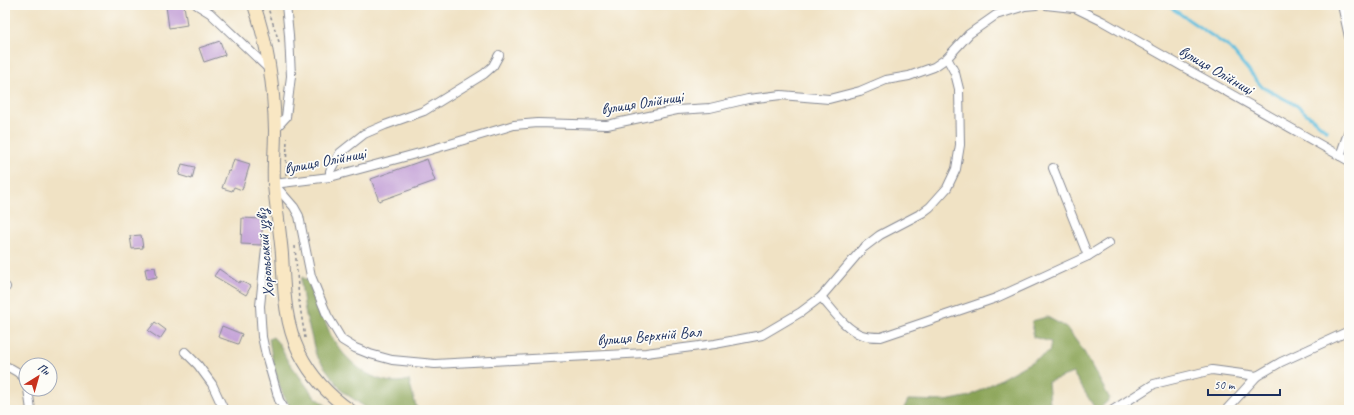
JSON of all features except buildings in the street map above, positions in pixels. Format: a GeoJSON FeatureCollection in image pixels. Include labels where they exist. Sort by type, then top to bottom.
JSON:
{"type":"FeatureCollection","features":[{"type":"Feature","properties":{"kind":"main road","name":"Хорольський узвіз"},"geometry":{"type":"LineString","coordinates":[[254,5],[261,26],[270,70],[275,129],[274,184],[279,224],[286,314],[299,352],[309,369],[321,385],[335,399],[350,410]]}},
{"type":"Feature","properties":{"kind":"street"},"geometry":{"type":"LineString","coordinates":[[197,5],[210,14],[270,70]]}},
{"type":"Feature","properties":{"kind":"street"},"geometry":{"type":"LineString","coordinates":[[275,129],[286,117],[289,93],[290,35],[286,5]]}},
{"type":"Feature","properties":{"kind":"street"},"geometry":{"type":"LineString","coordinates":[[996,15],[1002,5]]}},
{"type":"Feature","properties":{"kind":"street"},"geometry":{"type":"LineString","coordinates":[[996,15],[1025,6],[1036,5]]}},
{"type":"Feature","properties":{"kind":"street","name":"вулиця Олійниці"},"geometry":{"type":"LineString","coordinates":[[1046,5],[1072,6],[1109,25],[1349,161]]}},
{"type":"Feature","properties":{"kind":"street"},"geometry":{"type":"LineString","coordinates":[[1342,5],[1349,37]]}},
{"type":"Feature","properties":{"kind":"street","name":"вулиця Олійниці"},"geometry":{"type":"LineString","coordinates":[[274,184],[330,177],[423,152],[514,124],[538,123],[607,125],[677,110],[710,108],[748,99],[781,95],[829,99],[860,91],[886,80],[909,76],[934,67],[947,58],[969,34],[996,15]]}},
{"type":"Feature","properties":{"kind":"street"},"geometry":{"type":"LineString","coordinates":[[330,177],[330,171],[340,153],[364,134],[424,111],[484,74],[493,66],[499,55]]}},
{"type":"Feature","properties":{"kind":"street","name":"вулиця Верхній Вал"},"geometry":{"type":"LineString","coordinates":[[274,184],[294,207],[299,216],[311,276],[327,315],[342,340],[363,351],[392,360],[435,364],[646,353],[715,344],[762,335],[778,327],[801,312],[821,297],[863,248],[880,235],[922,213],[930,207],[947,188],[956,169],[960,145],[959,89],[955,73],[947,58]]}},
{"type":"Feature","properties":{"kind":"street"},"geometry":{"type":"LineString","coordinates":[[1340,156],[1349,130]]}},
{"type":"Feature","properties":{"kind":"street"},"geometry":{"type":"LineString","coordinates":[[1053,168],[1088,256]]}},
{"type":"Feature","properties":{"kind":"street"},"geometry":{"type":"LineString","coordinates":[[821,297],[845,323],[856,332],[864,336],[881,337],[996,298],[1088,256],[1109,244]]}},
{"type":"Feature","properties":{"kind":"street"},"geometry":{"type":"LineString","coordinates":[[266,248],[260,306],[262,337],[279,400],[285,410]]}},
{"type":"Feature","properties":{"kind":"street"},"geometry":{"type":"LineString","coordinates":[[1226,410],[1257,376],[1280,362],[1349,331]]}},
{"type":"Feature","properties":{"kind":"street"},"geometry":{"type":"LineString","coordinates":[[185,352],[198,365],[212,384],[224,410]]}},
{"type":"Feature","properties":{"kind":"street"},"geometry":{"type":"LineString","coordinates":[[5,366],[18,372]]}},
{"type":"Feature","properties":{"kind":"street"},"geometry":{"type":"LineString","coordinates":[[1113,410],[1154,384],[1212,370],[1257,376]]}},
{"type":"Feature","properties":{"kind":"street"},"geometry":{"type":"LineString","coordinates":[[29,397],[31,410]]}},
{"type":"Feature","properties":{"kind":"green space"},"geometry":{"type":"Polygon","coordinates":[[[302,277],[307,280],[331,336],[341,351],[357,367],[377,378],[398,382],[409,380],[417,410],[369,410],[342,391],[316,355],[305,311],[301,283],[302,277]]]}},
{"type":"Feature","properties":{"kind":"green space"},"geometry":{"type":"Polygon","coordinates":[[[1047,317],[1066,327],[1083,350],[1110,399],[1098,410],[1096,410],[1073,373],[1048,382],[1050,404],[1041,409],[1027,410],[1013,405],[1009,410],[903,410],[908,400],[946,401],[970,396],[1049,352],[1051,342],[1033,337],[1032,321],[1047,317]]]}},
{"type":"Feature","properties":{"kind":"green space"},"geometry":{"type":"Polygon","coordinates":[[[273,337],[280,345],[286,358],[313,395],[332,410],[292,410],[276,376],[269,339],[273,337]]]}},
{"type":"Feature","properties":{"kind":"waterway"},"geometry":{"type":"LineString","coordinates":[[1167,5],[1230,48],[1262,87],[1296,105],[1327,131]]}}]}
